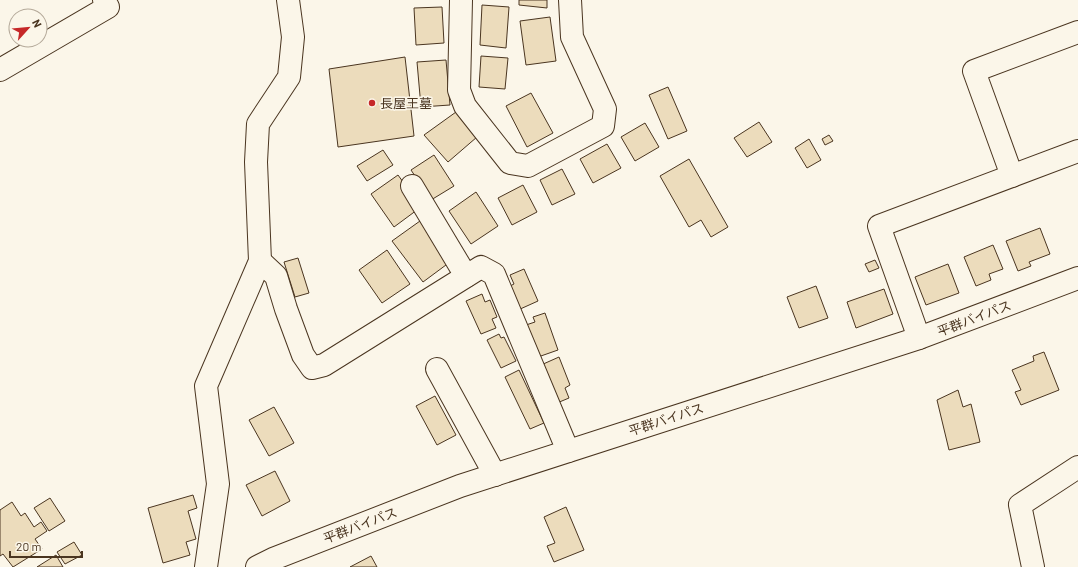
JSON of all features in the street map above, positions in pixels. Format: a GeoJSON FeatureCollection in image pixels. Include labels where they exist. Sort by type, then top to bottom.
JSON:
{"type":"FeatureCollection","features":[{"type":"Feature","properties":{"kind":"main road"},"geometry":{"type":"LineString","coordinates":[[0,70],[108,7],[104,0]]}},
{"type":"Feature","properties":{"kind":"main road"},"geometry":{"type":"LineString","coordinates":[[206,567],[218,484],[206,386],[260,261],[256,162],[258,124],[289,77],[293,37],[288,0]]}},
{"type":"Feature","properties":{"kind":"main road"},"geometry":{"type":"LineString","coordinates":[[461,0],[459,90],[465,106],[510,164],[528,166],[603,126],[605,109],[572,37],[570,0]]}},
{"type":"Feature","properties":{"kind":"main road"},"geometry":{"type":"LineString","coordinates":[[1012,176],[974,71],[1078,32]]}},
{"type":"Feature","properties":{"kind":"main road"},"geometry":{"type":"LineString","coordinates":[[919,338],[878,226],[1078,151]]}},
{"type":"Feature","properties":{"kind":"main road"},"geometry":{"type":"LineString","coordinates":[[412,186],[466,276]]}},
{"type":"Feature","properties":{"kind":"main road"},"geometry":{"type":"LineString","coordinates":[[260,261],[276,276],[286,309],[303,355],[312,368],[324,365],[481,266],[494,274],[568,451]]}},
{"type":"Feature","properties":{"kind":"main road","name":"平群バイパス"},"geometry":{"type":"LineString","coordinates":[[256,567],[460,486],[919,338],[1078,278]]}},
{"type":"Feature","properties":{"kind":"main road"},"geometry":{"type":"LineString","coordinates":[[437,369],[495,475]]}},
{"type":"Feature","properties":{"kind":"main road"},"geometry":{"type":"LineString","coordinates":[[1033,567],[1020,505],[1078,467]]}},
{"type":"Feature","properties":{"kind":"building"},"geometry":{"type":"Polygon","coordinates":[[[519,0],[547,0],[547,8],[519,5],[519,0]]]}},
{"type":"Feature","properties":{"kind":"building"},"geometry":{"type":"Polygon","coordinates":[[[482,5],[509,7],[506,48],[480,45],[482,5]]]}},
{"type":"Feature","properties":{"kind":"building"},"geometry":{"type":"Polygon","coordinates":[[[442,7],[444,43],[416,45],[414,8],[442,7]]]}},
{"type":"Feature","properties":{"kind":"building"},"geometry":{"type":"Polygon","coordinates":[[[550,17],[556,61],[526,65],[520,21],[550,17]]]}},
{"type":"Feature","properties":{"kind":"building"},"geometry":{"type":"Polygon","coordinates":[[[481,56],[508,58],[505,89],[479,87],[481,56]]]}},
{"type":"Feature","properties":{"kind":"building","name":"長屋王墓"},"geometry":{"type":"Polygon","coordinates":[[[405,57],[414,136],[338,147],[329,69],[405,57]]]}},
{"type":"Feature","properties":{"kind":"building"},"geometry":{"type":"Polygon","coordinates":[[[446,60],[450,105],[421,107],[417,62],[446,60]]]}},
{"type":"Feature","properties":{"kind":"building"},"geometry":{"type":"Polygon","coordinates":[[[668,87],[687,131],[668,139],[649,95],[668,87]]]}},
{"type":"Feature","properties":{"kind":"building"},"geometry":{"type":"Polygon","coordinates":[[[531,93],[553,133],[527,147],[506,106],[531,93]]]}},
{"type":"Feature","properties":{"kind":"building"},"geometry":{"type":"Polygon","coordinates":[[[456,112],[477,137],[448,162],[424,135],[456,112]]]}},
{"type":"Feature","properties":{"kind":"building"},"geometry":{"type":"Polygon","coordinates":[[[759,122],[772,142],[747,157],[734,138],[759,122]]]}},
{"type":"Feature","properties":{"kind":"building"},"geometry":{"type":"Polygon","coordinates":[[[645,123],[659,147],[635,161],[621,137],[645,123]]]}},
{"type":"Feature","properties":{"kind":"building"},"geometry":{"type":"Polygon","coordinates":[[[829,135],[833,141],[825,145],[822,139],[829,135]]]}},
{"type":"Feature","properties":{"kind":"building"},"geometry":{"type":"Polygon","coordinates":[[[809,139],[821,160],[807,168],[795,148],[809,139]]]}},
{"type":"Feature","properties":{"kind":"building"},"geometry":{"type":"Polygon","coordinates":[[[607,144],[621,168],[593,183],[580,159],[607,144]]]}},
{"type":"Feature","properties":{"kind":"building"},"geometry":{"type":"Polygon","coordinates":[[[383,150],[393,165],[367,181],[357,166],[383,150]]]}},
{"type":"Feature","properties":{"kind":"building"},"geometry":{"type":"Polygon","coordinates":[[[434,155],[454,186],[431,200],[411,170],[434,155]]]}},
{"type":"Feature","properties":{"kind":"building"},"geometry":{"type":"Polygon","coordinates":[[[689,159],[728,227],[711,237],[701,220],[689,227],[660,176],[689,159]]]}},
{"type":"Feature","properties":{"kind":"building"},"geometry":{"type":"Polygon","coordinates":[[[562,169],[575,194],[552,205],[540,180],[562,169]]]}},
{"type":"Feature","properties":{"kind":"building"},"geometry":{"type":"Polygon","coordinates":[[[398,175],[421,207],[394,227],[371,194],[398,175]]]}},
{"type":"Feature","properties":{"kind":"building"},"geometry":{"type":"Polygon","coordinates":[[[523,185],[537,212],[512,225],[498,198],[523,185]]]}},
{"type":"Feature","properties":{"kind":"building"},"geometry":{"type":"Polygon","coordinates":[[[476,192],[498,226],[471,244],[449,211],[476,192]]]}},
{"type":"Feature","properties":{"kind":"building"},"geometry":{"type":"Polygon","coordinates":[[[420,221],[450,262],[423,282],[392,241],[420,221]]]}},
{"type":"Feature","properties":{"kind":"building"},"geometry":{"type":"Polygon","coordinates":[[[1040,228],[1050,254],[1029,262],[1031,266],[1018,271],[1006,241],[1040,228]]]}},
{"type":"Feature","properties":{"kind":"building"},"geometry":{"type":"Polygon","coordinates":[[[993,245],[1003,269],[989,274],[991,280],[976,286],[964,257],[993,245]]]}},
{"type":"Feature","properties":{"kind":"building"},"geometry":{"type":"Polygon","coordinates":[[[387,250],[410,284],[382,303],[359,270],[387,250]]]}},
{"type":"Feature","properties":{"kind":"building"},"geometry":{"type":"Polygon","coordinates":[[[298,258],[309,293],[295,297],[284,262],[298,258]]]}},
{"type":"Feature","properties":{"kind":"building"},"geometry":{"type":"Polygon","coordinates":[[[875,260],[879,268],[869,272],[865,264],[875,260]]]}},
{"type":"Feature","properties":{"kind":"building"},"geometry":{"type":"Polygon","coordinates":[[[948,264],[959,293],[926,305],[915,277],[948,264]]]}},
{"type":"Feature","properties":{"kind":"building"},"geometry":{"type":"Polygon","coordinates":[[[524,269],[538,301],[518,310],[508,287],[514,284],[510,275],[524,269]]]}},
{"type":"Feature","properties":{"kind":"building"},"geometry":{"type":"Polygon","coordinates":[[[816,286],[828,318],[799,328],[787,297],[816,286]]]}},
{"type":"Feature","properties":{"kind":"building"},"geometry":{"type":"Polygon","coordinates":[[[884,289],[893,314],[856,328],[847,302],[884,289]]]}},
{"type":"Feature","properties":{"kind":"building"},"geometry":{"type":"Polygon","coordinates":[[[482,294],[485,302],[490,300],[497,317],[492,319],[496,328],[481,334],[466,301],[482,294]]]}},
{"type":"Feature","properties":{"kind":"building"},"geometry":{"type":"Polygon","coordinates":[[[545,313],[558,350],[538,357],[526,325],[535,322],[533,317],[545,313]]]}},
{"type":"Feature","properties":{"kind":"building"},"geometry":{"type":"Polygon","coordinates":[[[499,334],[501,338],[504,337],[516,361],[501,368],[487,340],[499,334]]]}},
{"type":"Feature","properties":{"kind":"building"},"geometry":{"type":"Polygon","coordinates":[[[1044,352],[1059,390],[1021,405],[1015,392],[1021,390],[1012,370],[1034,361],[1033,356],[1044,352]]]}},
{"type":"Feature","properties":{"kind":"building"},"geometry":{"type":"Polygon","coordinates":[[[559,357],[570,385],[565,388],[569,398],[557,403],[541,365],[559,357]]]}},
{"type":"Feature","properties":{"kind":"building"},"geometry":{"type":"Polygon","coordinates":[[[519,370],[544,423],[530,429],[505,377],[519,370]]]}},
{"type":"Feature","properties":{"kind":"building"},"geometry":{"type":"Polygon","coordinates":[[[958,390],[963,407],[971,404],[980,442],[949,450],[937,400],[958,390]]]}},
{"type":"Feature","properties":{"kind":"building"},"geometry":{"type":"Polygon","coordinates":[[[435,396],[456,435],[437,445],[416,406],[435,396]]]}},
{"type":"Feature","properties":{"kind":"building"},"geometry":{"type":"Polygon","coordinates":[[[274,407],[294,443],[269,456],[249,420],[274,407]]]}},
{"type":"Feature","properties":{"kind":"building"},"geometry":{"type":"Polygon","coordinates":[[[275,471],[290,501],[262,516],[246,485],[275,471]]]}},
{"type":"Feature","properties":{"kind":"building"},"geometry":{"type":"Polygon","coordinates":[[[193,495],[197,508],[188,511],[196,539],[186,542],[190,555],[163,563],[148,508],[193,495]]]}},
{"type":"Feature","properties":{"kind":"building"},"geometry":{"type":"Polygon","coordinates":[[[50,498],[65,521],[49,531],[34,508],[50,498]]]}},
{"type":"Feature","properties":{"kind":"building"},"geometry":{"type":"Polygon","coordinates":[[[12,502],[21,516],[25,513],[34,527],[41,522],[47,531],[35,539],[42,549],[13,567],[3,554],[0,556],[0,510],[12,502]]]}},
{"type":"Feature","properties":{"kind":"building"},"geometry":{"type":"Polygon","coordinates":[[[566,507],[584,550],[554,562],[547,546],[555,543],[544,517],[566,507]]]}},
{"type":"Feature","properties":{"kind":"building"},"geometry":{"type":"Polygon","coordinates":[[[74,542],[82,555],[65,564],[57,552],[74,542]]]}},
{"type":"Feature","properties":{"kind":"building"},"geometry":{"type":"Polygon","coordinates":[[[56,555],[63,567],[37,567],[56,555]]]}},
{"type":"Feature","properties":{"kind":"building"},"geometry":{"type":"Polygon","coordinates":[[[371,556],[377,567],[350,567],[371,556]]]}},
{"type":"Feature","properties":{"kind":"place","name":"長屋王墓"},"geometry":{"type":"Point","coordinates":[372,103]}}]}
